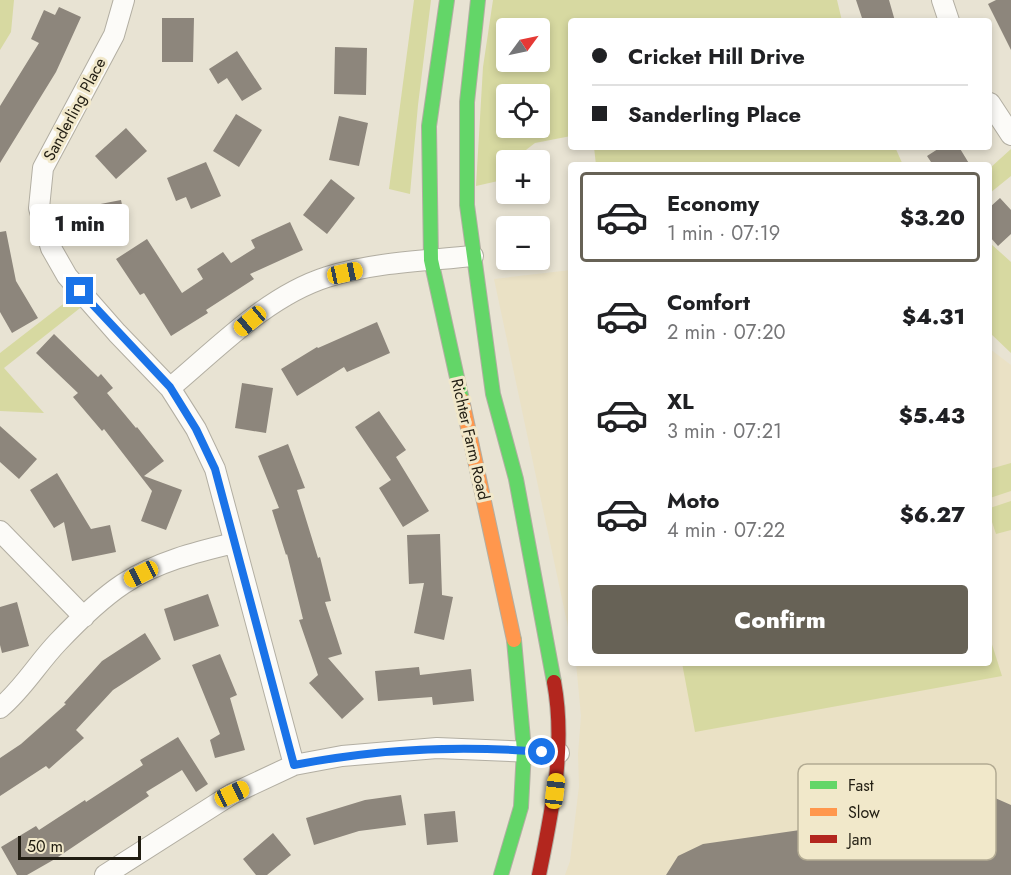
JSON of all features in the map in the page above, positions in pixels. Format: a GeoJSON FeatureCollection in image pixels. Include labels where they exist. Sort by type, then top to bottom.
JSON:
{"type":"FeatureCollection","features":[{"type":"Feature","properties":{"kind":"main road","name":"Richter Farm Road"},"geometry":{"type":"LineString","coordinates":[[447,0],[429,126],[431,260],[515,643],[525,750],[521,807],[501,875]]}},
{"type":"Feature","properties":{"kind":"main road","name":"Richter Farm Road"},"geometry":{"type":"LineString","coordinates":[[478,0],[467,102],[467,205],[493,394],[516,479],[528,536],[558,704],[560,753],[539,875]]}},
{"type":"Feature","properties":{"kind":"street","name":"Sanderling Place"},"geometry":{"type":"LineString","coordinates":[[124,0],[114,35],[43,168],[39,208],[51,248],[67,276],[117,333],[170,387],[196,429],[215,469],[294,765]]}},
{"type":"Feature","properties":{"kind":"street"},"geometry":{"type":"LineString","coordinates":[[942,0],[948,18]]}},
{"type":"Feature","properties":{"kind":"street"},"geometry":{"type":"LineString","coordinates":[[992,106],[1011,135]]}},
{"type":"Feature","properties":{"kind":"street"},"geometry":{"type":"LineString","coordinates":[[170,387],[250,321],[288,294],[327,277],[382,265],[473,256]]}},
{"type":"Feature","properties":{"kind":"street"},"geometry":{"type":"LineString","coordinates":[[0,531],[84,617]]}},
{"type":"Feature","properties":{"kind":"street"},"geometry":{"type":"LineString","coordinates":[[0,708],[14,696],[56,644],[103,598],[123,584],[158,566],[200,551],[234,543]]}},
{"type":"Feature","properties":{"kind":"street"},"geometry":{"type":"LineString","coordinates":[[105,875],[232,794],[294,765],[342,756],[437,748],[560,753]]}},
{"type":"Feature","properties":{"kind":"shaded area"},"geometry":{"type":"Polygon","coordinates":[[[568,270],[568,627],[494,279],[568,270]]]}},
{"type":"Feature","properties":{"kind":"shaded area"},"geometry":{"type":"Polygon","coordinates":[[[992,351],[1011,365],[1011,875],[565,875],[570,861],[579,786],[578,754],[581,716],[576,666],[992,666],[992,351]]]}},
{"type":"Feature","properties":{"kind":"green space"},"geometry":{"type":"Polygon","coordinates":[[[0,0],[14,0],[11,32],[0,50],[0,0]]]}},
{"type":"Feature","properties":{"kind":"green space"},"geometry":{"type":"Polygon","coordinates":[[[414,0],[431,0],[410,194],[389,189],[414,0]]]}},
{"type":"Feature","properties":{"kind":"green space"},"geometry":{"type":"Polygon","coordinates":[[[493,0],[837,0],[841,18],[568,18],[568,137],[535,143],[526,150],[496,150],[496,181],[476,186],[483,67],[493,0]]]}},
{"type":"Feature","properties":{"kind":"green space"},"geometry":{"type":"Polygon","coordinates":[[[1011,149],[1011,176],[992,191],[992,166],[1011,149]]]}},
{"type":"Feature","properties":{"kind":"green space"},"geometry":{"type":"Polygon","coordinates":[[[594,150],[896,150],[902,162],[596,162],[594,150]]]}},
{"type":"Feature","properties":{"kind":"green space"},"geometry":{"type":"Polygon","coordinates":[[[992,245],[1011,262],[1011,353],[992,335],[992,245]]]}},
{"type":"Feature","properties":{"kind":"green space"},"geometry":{"type":"Polygon","coordinates":[[[80,291],[89,301],[4,368],[44,413],[0,411],[0,353],[80,291]]]}},
{"type":"Feature","properties":{"kind":"green space"},"geometry":{"type":"Polygon","coordinates":[[[1011,463],[1011,491],[992,497],[992,468],[1011,463]]]}},
{"type":"Feature","properties":{"kind":"green space"},"geometry":{"type":"Polygon","coordinates":[[[1011,501],[1011,530],[996,534],[992,522],[992,507],[1011,501]]]}},
{"type":"Feature","properties":{"kind":"green space"},"geometry":{"type":"Polygon","coordinates":[[[992,644],[1002,676],[695,732],[683,666],[992,666],[992,644]]]}},
{"type":"Feature","properties":{"kind":"building"},"geometry":{"type":"Polygon","coordinates":[[[856,0],[889,0],[894,18],[862,18],[856,0]]]}},
{"type":"Feature","properties":{"kind":"building"},"geometry":{"type":"Polygon","coordinates":[[[996,0],[1011,0],[1011,50],[988,4],[996,0]]]}},
{"type":"Feature","properties":{"kind":"building"},"geometry":{"type":"Polygon","coordinates":[[[59,7],[81,17],[56,72],[0,163],[0,106],[39,43],[31,39],[44,10],[55,15],[59,7]]]}},
{"type":"Feature","properties":{"kind":"building"},"geometry":{"type":"Polygon","coordinates":[[[162,18],[194,18],[193,62],[162,62],[162,18]]]}},
{"type":"Feature","properties":{"kind":"building"},"geometry":{"type":"Polygon","coordinates":[[[335,47],[367,48],[366,95],[334,94],[335,47]]]}},
{"type":"Feature","properties":{"kind":"building"},"geometry":{"type":"Polygon","coordinates":[[[237,51],[262,89],[242,101],[227,78],[218,84],[209,69],[237,51]]]}},
{"type":"Feature","properties":{"kind":"building"},"geometry":{"type":"Polygon","coordinates":[[[236,114],[262,130],[239,167],[213,151],[236,114]]]}},
{"type":"Feature","properties":{"kind":"building"},"geometry":{"type":"Polygon","coordinates":[[[339,116],[368,123],[359,166],[329,160],[339,116]]]}},
{"type":"Feature","properties":{"kind":"building"},"geometry":{"type":"Polygon","coordinates":[[[126,128],[147,151],[116,179],[95,156],[126,128]]]}},
{"type":"Feature","properties":{"kind":"building"},"geometry":{"type":"Polygon","coordinates":[[[936,150],[961,150],[968,162],[931,162],[927,156],[936,150]]]}},
{"type":"Feature","properties":{"kind":"building"},"geometry":{"type":"Polygon","coordinates":[[[206,162],[221,196],[191,209],[186,197],[176,201],[167,178],[206,162]]]}},
{"type":"Feature","properties":{"kind":"building"},"geometry":{"type":"Polygon","coordinates":[[[331,179],[355,198],[327,234],[303,215],[331,179]]]}},
{"type":"Feature","properties":{"kind":"building"},"geometry":{"type":"Polygon","coordinates":[[[1000,198],[1011,210],[1011,234],[998,246],[992,239],[992,205],[1000,198]]]}},
{"type":"Feature","properties":{"kind":"building"},"geometry":{"type":"Polygon","coordinates":[[[121,200],[128,233],[92,240],[85,207],[121,200]]]}},
{"type":"Feature","properties":{"kind":"building"},"geometry":{"type":"Polygon","coordinates":[[[290,222],[303,250],[250,274],[254,279],[206,310],[208,313],[171,336],[144,293],[140,295],[116,259],[147,239],[182,293],[203,279],[197,269],[223,252],[231,263],[255,248],[251,240],[290,222]]]}},
{"type":"Feature","properties":{"kind":"building"},"geometry":{"type":"Polygon","coordinates":[[[6,231],[16,281],[38,318],[12,333],[0,312],[0,232],[6,231]]]}},
{"type":"Feature","properties":{"kind":"building"},"geometry":{"type":"Polygon","coordinates":[[[377,322],[390,353],[347,372],[344,367],[297,396],[281,369],[317,347],[377,322]]]}},
{"type":"Feature","properties":{"kind":"building"},"geometry":{"type":"Polygon","coordinates":[[[54,334],[98,377],[101,374],[113,388],[107,393],[164,461],[144,476],[182,490],[166,530],[141,521],[152,491],[104,429],[102,431],[73,397],[78,393],[36,353],[54,334]]]}},
{"type":"Feature","properties":{"kind":"building"},"geometry":{"type":"Polygon","coordinates":[[[242,383],[273,388],[266,433],[235,428],[242,383]]]}},
{"type":"Feature","properties":{"kind":"building"},"geometry":{"type":"Polygon","coordinates":[[[379,411],[406,450],[396,457],[429,511],[403,527],[379,488],[391,480],[355,427],[379,411]]]}},
{"type":"Feature","properties":{"kind":"building"},"geometry":{"type":"Polygon","coordinates":[[[0,426],[37,459],[19,479],[0,462],[0,426]]]}},
{"type":"Feature","properties":{"kind":"building"},"geometry":{"type":"Polygon","coordinates":[[[288,444],[305,488],[297,490],[318,558],[320,557],[331,601],[325,602],[342,654],[328,658],[364,699],[342,719],[309,683],[318,675],[299,620],[303,619],[287,554],[272,510],[279,508],[258,456],[288,444]]]}},
{"type":"Feature","properties":{"kind":"building"},"geometry":{"type":"Polygon","coordinates":[[[57,473],[91,529],[110,525],[116,552],[72,561],[64,522],[54,528],[30,490],[57,473]]]}},
{"type":"Feature","properties":{"kind":"building"},"geometry":{"type":"Polygon","coordinates":[[[440,534],[442,595],[453,597],[444,640],[414,633],[424,583],[409,584],[407,535],[440,534]]]}},
{"type":"Feature","properties":{"kind":"building"},"geometry":{"type":"Polygon","coordinates":[[[208,594],[219,626],[174,641],[164,609],[208,594]]]}},
{"type":"Feature","properties":{"kind":"building"},"geometry":{"type":"Polygon","coordinates":[[[17,602],[29,646],[2,653],[0,607],[17,602]]]}},
{"type":"Feature","properties":{"kind":"building"},"geometry":{"type":"Polygon","coordinates":[[[145,633],[161,659],[113,690],[76,730],[84,738],[49,769],[46,766],[0,796],[0,758],[21,744],[66,704],[64,703],[102,661],[145,633]]]}},
{"type":"Feature","properties":{"kind":"building"},"geometry":{"type":"Polygon","coordinates":[[[220,654],[237,695],[230,698],[245,750],[215,758],[210,740],[220,734],[192,665],[220,654]]]}},
{"type":"Feature","properties":{"kind":"building"},"geometry":{"type":"Polygon","coordinates":[[[419,667],[420,675],[471,669],[474,701],[433,705],[432,697],[378,701],[375,671],[419,667]]]}},
{"type":"Feature","properties":{"kind":"building"},"geometry":{"type":"Polygon","coordinates":[[[178,737],[208,784],[196,792],[182,770],[146,792],[149,796],[55,859],[27,875],[17,875],[1,847],[36,826],[39,830],[85,800],[86,802],[143,765],[140,760],[178,737]]]}},
{"type":"Feature","properties":{"kind":"building"},"geometry":{"type":"Polygon","coordinates":[[[401,795],[406,825],[359,831],[314,845],[306,818],[365,800],[401,795]]]}},
{"type":"Feature","properties":{"kind":"building"},"geometry":{"type":"Polygon","coordinates":[[[996,798],[1011,805],[1011,875],[666,875],[678,856],[703,844],[798,830],[798,860],[996,860],[996,798]]]}},
{"type":"Feature","properties":{"kind":"building"},"geometry":{"type":"Polygon","coordinates":[[[455,811],[458,842],[427,845],[424,814],[455,811]]]}},
{"type":"Feature","properties":{"kind":"building"},"geometry":{"type":"Polygon","coordinates":[[[273,833],[291,855],[267,875],[256,875],[243,859],[273,833]]]}},
{"type":"Feature","properties":{"kind":"traffic: fast"},"geometry":{"type":"LineString","coordinates":[[447,0],[429,126],[431,260],[462,400]]}},
{"type":"Feature","properties":{"kind":"traffic: fast"},"geometry":{"type":"LineString","coordinates":[[478,0],[467,102],[467,205],[493,394],[516,479],[554,682]]}},
{"type":"Feature","properties":{"kind":"traffic: fast"},"geometry":{"type":"LineString","coordinates":[[501,875],[521,807],[524,750],[514,640]]}},
{"type":"Feature","properties":{"kind":"traffic: slow"},"geometry":{"type":"LineString","coordinates":[[462,400],[514,640]]}},
{"type":"Feature","properties":{"kind":"traffic: jam"},"geometry":{"type":"LineString","coordinates":[[539,875],[553,803],[558,755],[559,731],[554,682]]}},
{"type":"Feature","properties":{"kind":"route"},"geometry":{"type":"LineString","coordinates":[[80,291],[170,387],[196,429],[215,469],[294,765],[342,756],[437,748],[542,752]]}}]}
